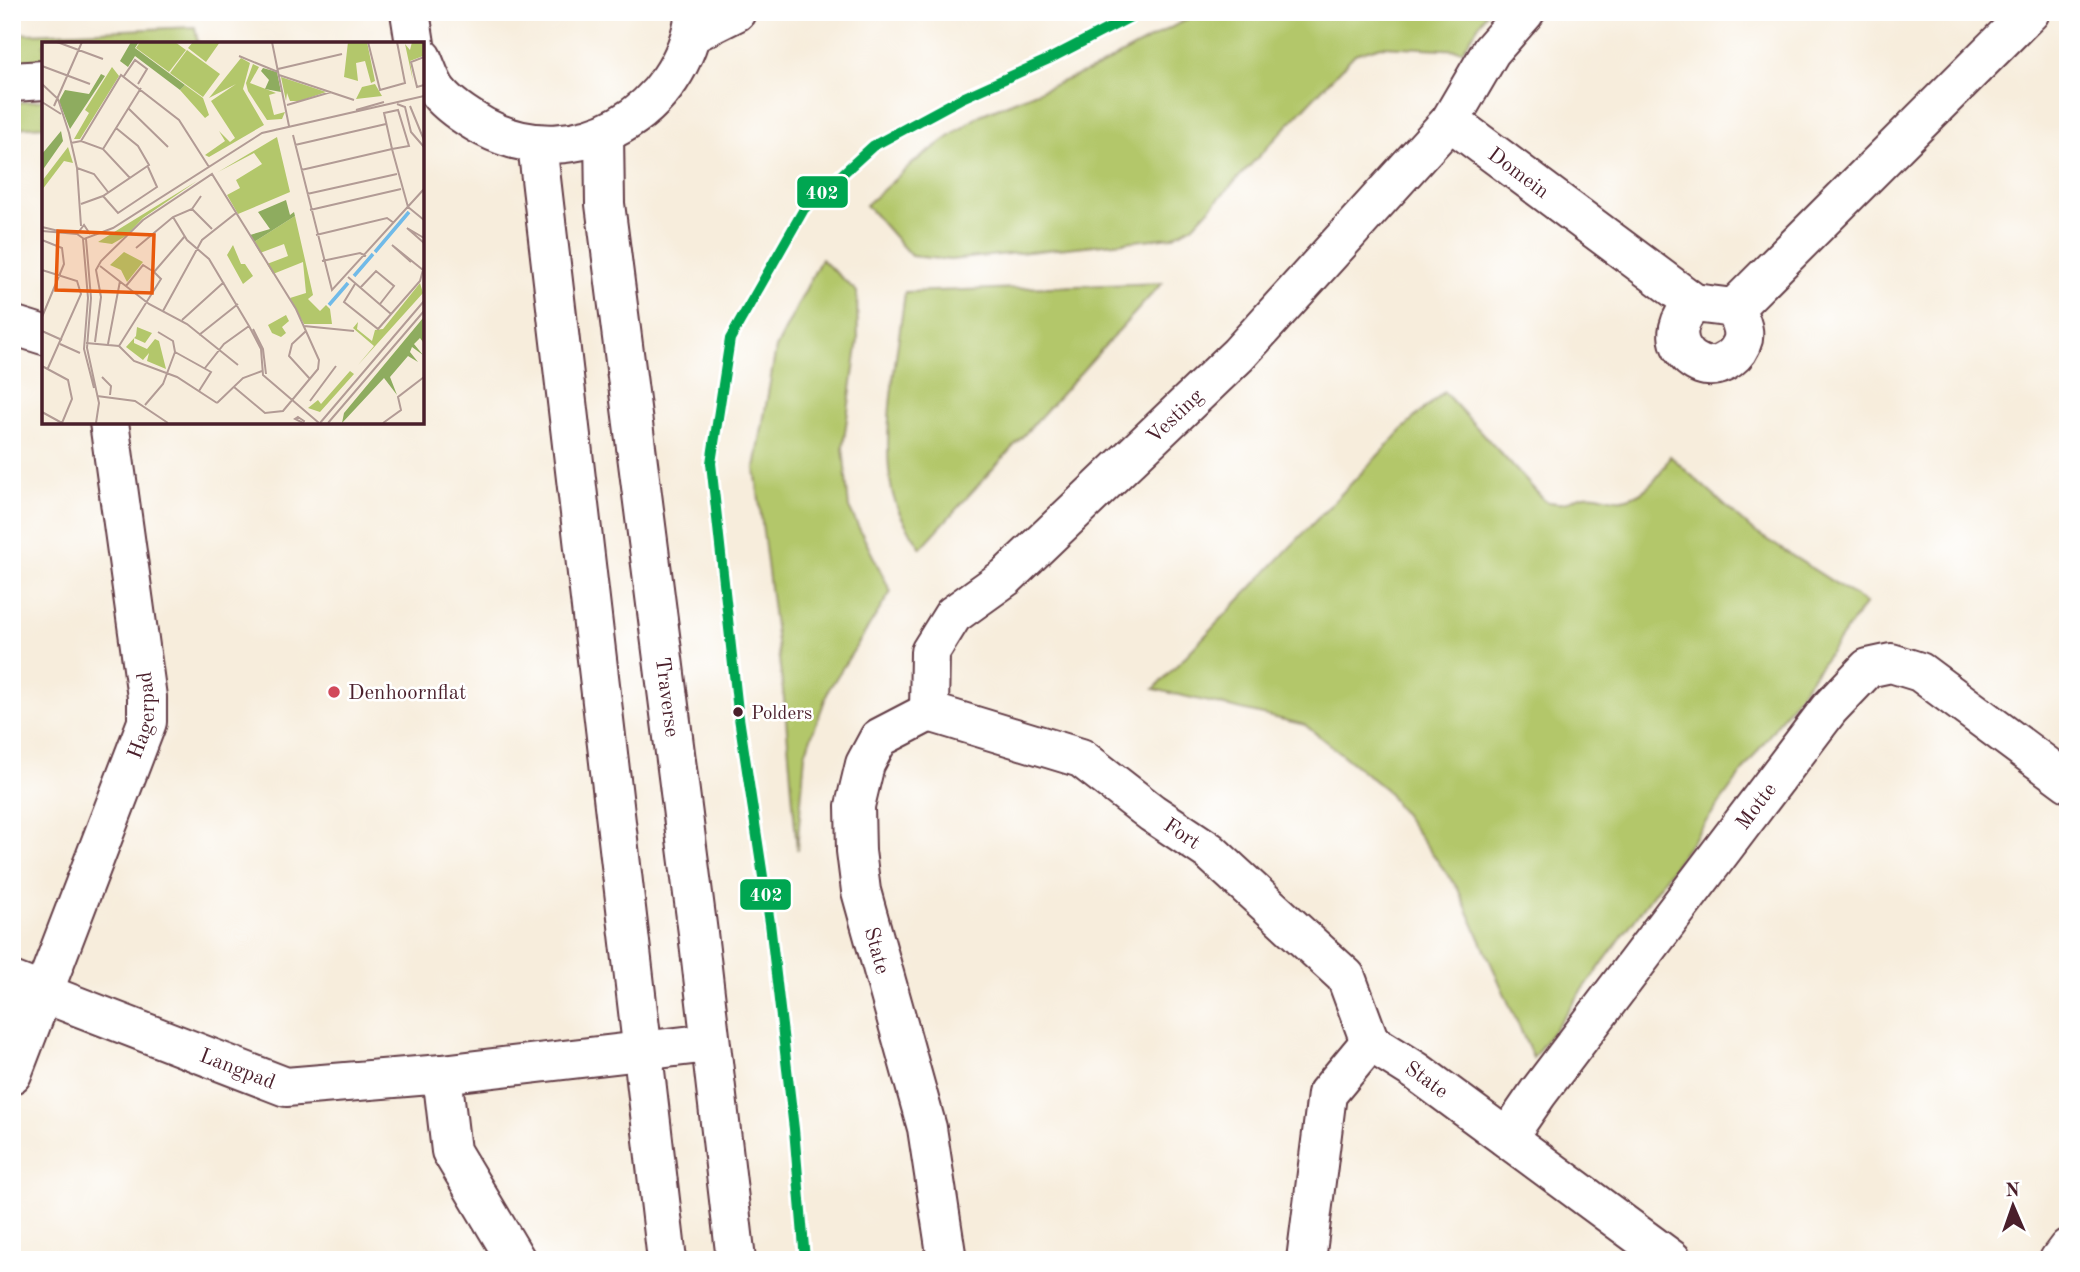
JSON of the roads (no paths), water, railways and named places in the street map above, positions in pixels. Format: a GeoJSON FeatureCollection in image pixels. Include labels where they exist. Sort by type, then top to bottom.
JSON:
{"type":"FeatureCollection","features":[{"type":"Feature","properties":{"kind":"street"},"geometry":{"type":"LineString","coordinates":[[424,61],[438,91],[465,117],[499,135],[537,144],[571,143],[604,134],[644,111],[674,76],[693,23],[736,12]]}},
{"type":"Feature","properties":{"kind":"street"},"geometry":{"type":"LineString","coordinates":[[1450,121],[1491,51],[1525,12]]}},
{"type":"Feature","properties":{"kind":"street"},"geometry":{"type":"LineString","coordinates":[[1694,303],[1685,312],[1678,328],[1679,345],[1689,358],[1704,366],[1722,364],[1736,354],[1743,339],[1741,321],[1734,308],[2030,12]]}},
{"type":"Feature","properties":{"kind":"street"},"geometry":{"type":"LineString","coordinates":[[12,82],[42,80]]}},
{"type":"Feature","properties":{"kind":"street","name":"Domein"},"geometry":{"type":"LineString","coordinates":[[1450,121],[1694,303],[1734,308]]}},
{"type":"Feature","properties":{"kind":"street","name":"Vesting"},"geometry":{"type":"LineString","coordinates":[[929,712],[930,652],[953,615],[1006,577],[1238,355],[1450,121]]}},
{"type":"Feature","properties":{"kind":"street","name":"Traverse"},"geometry":{"type":"LineString","coordinates":[[604,134],[605,204],[736,1260]]}},
{"type":"Feature","properties":{"kind":"street"},"geometry":{"type":"LineString","coordinates":[[537,144],[667,1260]]}},
{"type":"Feature","properties":{"kind":"street"},"geometry":{"type":"LineString","coordinates":[[12,325],[42,334]]}},
{"type":"Feature","properties":{"kind":"street","name":"Hagerpad"},"geometry":{"type":"LineString","coordinates":[[28,987],[147,722],[147,697],[108,424]]}},
{"type":"Feature","properties":{"kind":"street","name":"Motte"},"geometry":{"type":"LineString","coordinates":[[1507,1138],[1538,1093],[1829,709],[1868,668],[1891,663],[1920,671],[2068,782]]}},
{"type":"Feature","properties":{"kind":"street","name":"Fort"},"geometry":{"type":"LineString","coordinates":[[929,712],[1081,758],[1152,814],[1209,851],[1346,977],[1370,1042]]}},
{"type":"Feature","properties":{"kind":"street","name":"State"},"geometry":{"type":"LineString","coordinates":[[929,712],[879,738],[865,764],[855,806],[855,829],[862,891],[927,1128],[947,1260]]}},
{"type":"Feature","properties":{"kind":"street"},"geometry":{"type":"LineString","coordinates":[[12,1073],[28,987]]}},
{"type":"Feature","properties":{"kind":"street","name":"Langpad"},"geometry":{"type":"LineString","coordinates":[[28,987],[286,1087],[442,1074],[710,1043]]}},
{"type":"Feature","properties":{"kind":"street"},"geometry":{"type":"LineString","coordinates":[[1306,1260],[1327,1094],[1370,1042]]}},
{"type":"Feature","properties":{"kind":"street","name":"State"},"geometry":{"type":"LineString","coordinates":[[1370,1042],[1416,1071],[1672,1260]]}},
{"type":"Feature","properties":{"kind":"street"},"geometry":{"type":"LineString","coordinates":[[442,1074],[451,1151],[516,1260]]}},
{"type":"Feature","properties":{"kind":"street"},"geometry":{"type":"LineString","coordinates":[[2059,1260],[2068,1248]]}},
{"type":"Feature","properties":{"kind":"place","name":"Denhoornflat"},"geometry":{"type":"Point","coordinates":[334,692]}},
{"type":"Feature","properties":{"kind":"place","name":"Polders"},"geometry":{"type":"Point","coordinates":[738,712]}}]}
